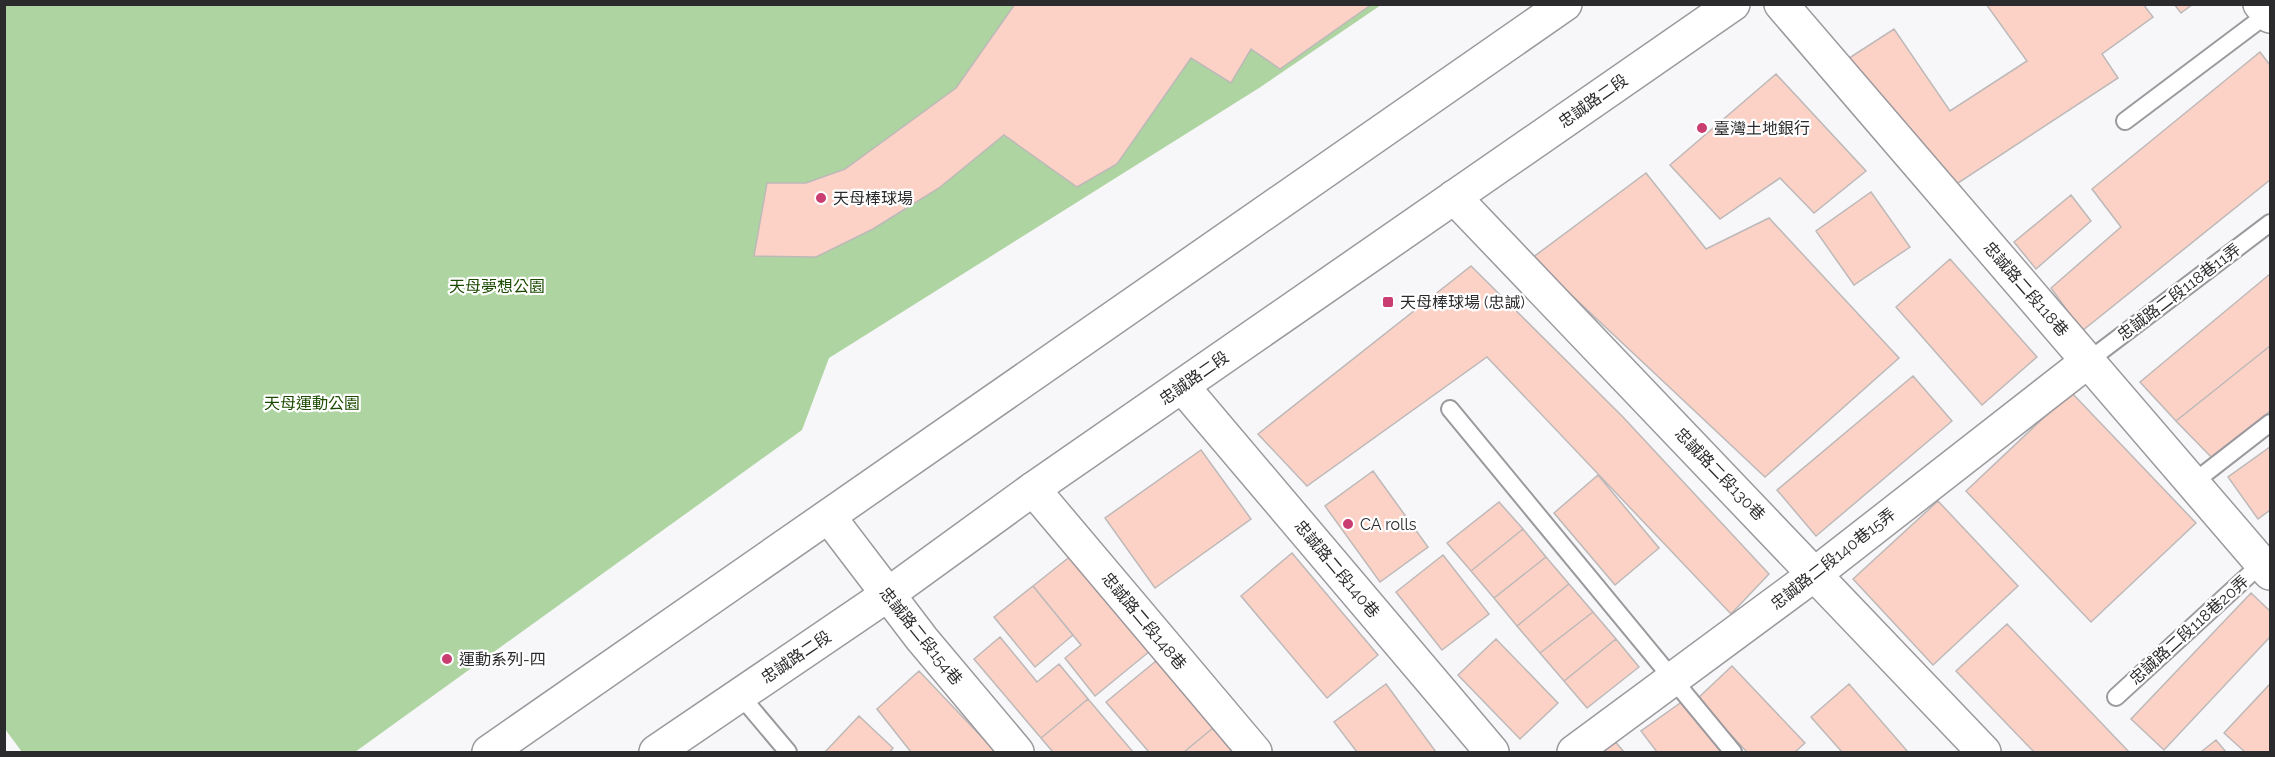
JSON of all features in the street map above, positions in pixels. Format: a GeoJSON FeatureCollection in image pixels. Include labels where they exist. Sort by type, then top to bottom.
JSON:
{"type":"FeatureCollection","features":[{"type":"Feature","properties":{"kind":"street"},"geometry":{"type":"LineString","coordinates":[[489,753],[1565,4]]}},
{"type":"Feature","properties":{"kind":"street","name":"忠誠路二段"},"geometry":{"type":"LineString","coordinates":[[656,753],[887,595],[1033,489],[1732,4]]}},
{"type":"Feature","properties":{"kind":"street","name":"忠誠路二段118巷"},"geometry":{"type":"LineString","coordinates":[[1781,4],[2266,568]]}},
{"type":"Feature","properties":{"kind":"street","name":"忠誠路二段130巷"},"geometry":{"type":"LineString","coordinates":[[1454,197],[1984,753]]}},
{"type":"Feature","properties":{"kind":"street","name":"忠誠路二段140巷15弄"},"geometry":{"type":"LineString","coordinates":[[1574,753],[1815,574],[2088,361]]}},
{"type":"Feature","properties":{"kind":"street","name":"忠誠路二段140巷"},"geometry":{"type":"LineString","coordinates":[[1182,386],[1492,753]]}},
{"type":"Feature","properties":{"kind":"street","name":"忠誠路二段148巷"},"geometry":{"type":"LineString","coordinates":[[1033,489],[1255,753]]}},
{"type":"Feature","properties":{"kind":"street","name":"忠誠路二段154巷"},"geometry":{"type":"LineString","coordinates":[[829,517],[887,595],[1017,753]]}},
{"type":"Feature","properties":{"kind":"lane"},"geometry":{"type":"LineString","coordinates":[[2124,121],[2267,12]]}},
{"type":"Feature","properties":{"kind":"lane","name":"忠誠路二段118巷11弄"},"geometry":{"type":"LineString","coordinates":[[2088,361],[2271,223]]}},
{"type":"Feature","properties":{"kind":"lane"},"geometry":{"type":"LineString","coordinates":[[1450,409],[1733,753]]}},
{"type":"Feature","properties":{"kind":"lane"},"geometry":{"type":"LineString","coordinates":[[2194,482],[2271,423]]}},
{"type":"Feature","properties":{"kind":"lane","name":"忠誠路二段118巷20弄"},"geometry":{"type":"LineString","coordinates":[[2116,697],[2266,568]]}},
{"type":"Feature","properties":{"kind":"lane"},"geometry":{"type":"LineString","coordinates":[[740,695],[788,753]]}},
{"type":"Feature","properties":{"kind":"green space","name":"天母運動公園"},"geometry":{"type":"Polygon","coordinates":[[[5,5],[1381,5],[1259,88],[829,358],[802,430],[355,752],[22,752],[5,729],[5,5]]]}},
{"type":"Feature","properties":{"kind":"building"},"geometry":{"type":"Polygon","coordinates":[[[1015,4],[1372,4],[1280,69],[1251,49],[1231,83],[1191,58],[1117,164],[1077,187],[1004,135],[939,188],[873,229],[816,257],[754,256],[767,183],[806,183],[845,169],[956,88],[1015,4]]]}},
{"type":"Feature","properties":{"kind":"building"},"geometry":{"type":"Polygon","coordinates":[[[1986,4],[2143,4],[2153,17],[2102,54],[2118,78],[1955,185],[1840,64],[1894,29],[1950,111],[2027,61],[1986,4]]]}},
{"type":"Feature","properties":{"kind":"building"},"geometry":{"type":"Polygon","coordinates":[[[2174,4],[2193,4],[2181,13],[2174,4]]]}},
{"type":"Feature","properties":{"kind":"building"},"geometry":{"type":"Polygon","coordinates":[[[2260,52],[2270,65],[2270,180],[2082,331],[2051,288],[2121,227],[2092,189],[2260,52]]]}},
{"type":"Feature","properties":{"kind":"building"},"geometry":{"type":"Polygon","coordinates":[[[1776,74],[1866,171],[1814,213],[1780,178],[1720,219],[1670,165],[1776,74]]]}},
{"type":"Feature","properties":{"kind":"building"},"geometry":{"type":"Polygon","coordinates":[[[1646,173],[1706,249],[1769,218],[1899,358],[1765,477],[1532,258],[1646,173]]]}},
{"type":"Feature","properties":{"kind":"building"},"geometry":{"type":"Polygon","coordinates":[[[1871,192],[1910,247],[1854,285],[1816,231],[1871,192]]]}},
{"type":"Feature","properties":{"kind":"building"},"geometry":{"type":"Polygon","coordinates":[[[2071,195],[2091,221],[2036,269],[2014,242],[2071,195]]]}},
{"type":"Feature","properties":{"kind":"building"},"geometry":{"type":"Polygon","coordinates":[[[1950,259],[2037,357],[1982,405],[1896,307],[1950,259]]]}},
{"type":"Feature","properties":{"kind":"building"},"geometry":{"type":"Polygon","coordinates":[[[1471,266],[1622,416],[1769,574],[1731,614],[1487,357],[1307,486],[1258,434],[1471,266]]]}},
{"type":"Feature","properties":{"kind":"building"},"geometry":{"type":"Polygon","coordinates":[[[2270,274],[2270,346],[2176,421],[2140,382],[2270,274]]]}},
{"type":"Feature","properties":{"kind":"building"},"geometry":{"type":"Polygon","coordinates":[[[2270,346],[2270,411],[2216,462],[2176,421],[2270,346]]]}},
{"type":"Feature","properties":{"kind":"building"},"geometry":{"type":"Polygon","coordinates":[[[1913,376],[1952,421],[1816,536],[1777,490],[1913,376]]]}},
{"type":"Feature","properties":{"kind":"building"},"geometry":{"type":"Polygon","coordinates":[[[2071,392],[2196,523],[2091,622],[1966,491],[2071,392]]]}},
{"type":"Feature","properties":{"kind":"building"},"geometry":{"type":"Polygon","coordinates":[[[2270,447],[2270,510],[2258,519],[2228,477],[2270,447]]]}},
{"type":"Feature","properties":{"kind":"building"},"geometry":{"type":"Polygon","coordinates":[[[1201,450],[1251,519],[1155,588],[1105,518],[1201,450]]]}},
{"type":"Feature","properties":{"kind":"building"},"geometry":{"type":"Polygon","coordinates":[[[1373,471],[1428,547],[1380,582],[1325,506],[1373,471]]]}},
{"type":"Feature","properties":{"kind":"building"},"geometry":{"type":"Polygon","coordinates":[[[1598,475],[1659,548],[1615,585],[1554,513],[1598,475]]]}},
{"type":"Feature","properties":{"kind":"building"},"geometry":{"type":"Polygon","coordinates":[[[1938,501],[2018,586],[1933,665],[1853,579],[1938,501]]]}},
{"type":"Feature","properties":{"kind":"building"},"geometry":{"type":"Polygon","coordinates":[[[1499,502],[1523,529],[1471,571],[1447,543],[1499,502]]]}},
{"type":"Feature","properties":{"kind":"building"},"geometry":{"type":"Polygon","coordinates":[[[1523,529],[1546,557],[1494,598],[1471,571],[1523,529]]]}},
{"type":"Feature","properties":{"kind":"building"},"geometry":{"type":"Polygon","coordinates":[[[1292,553],[1378,655],[1327,698],[1241,596],[1292,553]]]}},
{"type":"Feature","properties":{"kind":"building"},"geometry":{"type":"Polygon","coordinates":[[[1072,555],[1150,651],[1095,696],[1065,658],[1081,645],[1033,586],[1072,555]]]}},
{"type":"Feature","properties":{"kind":"building"},"geometry":{"type":"Polygon","coordinates":[[[1443,555],[1489,614],[1442,650],[1396,592],[1443,555]]]}},
{"type":"Feature","properties":{"kind":"building"},"geometry":{"type":"Polygon","coordinates":[[[1546,557],[1569,584],[1517,626],[1494,598],[1546,557]]]}},
{"type":"Feature","properties":{"kind":"building"},"geometry":{"type":"Polygon","coordinates":[[[1569,584],[1593,612],[1540,653],[1517,626],[1569,584]]]}},
{"type":"Feature","properties":{"kind":"building"},"geometry":{"type":"Polygon","coordinates":[[[1033,586],[1073,635],[1035,667],[994,617],[1033,586]]]}},
{"type":"Feature","properties":{"kind":"building"},"geometry":{"type":"Polygon","coordinates":[[[2251,593],[2270,611],[2270,637],[2164,750],[2131,719],[2251,593]]]}},
{"type":"Feature","properties":{"kind":"building"},"geometry":{"type":"Polygon","coordinates":[[[1593,612],[1616,639],[1564,681],[1540,653],[1593,612]]]}},
{"type":"Feature","properties":{"kind":"building"},"geometry":{"type":"Polygon","coordinates":[[[2007,624],[2129,752],[2034,752],[1956,671],[2007,624]]]}},
{"type":"Feature","properties":{"kind":"building"},"geometry":{"type":"Polygon","coordinates":[[[1000,637],[1037,682],[1059,664],[1088,699],[1041,738],[974,659],[1000,637]]]}},
{"type":"Feature","properties":{"kind":"building"},"geometry":{"type":"Polygon","coordinates":[[[1496,639],[1558,703],[1520,739],[1458,675],[1496,639]]]}},
{"type":"Feature","properties":{"kind":"building"},"geometry":{"type":"Polygon","coordinates":[[[1616,639],[1639,667],[1587,708],[1564,681],[1616,639]]]}},
{"type":"Feature","properties":{"kind":"building"},"geometry":{"type":"Polygon","coordinates":[[[1156,661],[1213,728],[1184,752],[1149,752],[1106,702],[1156,661]]]}},
{"type":"Feature","properties":{"kind":"building"},"geometry":{"type":"Polygon","coordinates":[[[1732,666],[1805,743],[1795,752],[1747,752],[1697,699],[1732,666]]]}},
{"type":"Feature","properties":{"kind":"building"},"geometry":{"type":"Polygon","coordinates":[[[919,671],[996,752],[911,752],[877,709],[919,671]]]}},
{"type":"Feature","properties":{"kind":"building"},"geometry":{"type":"Polygon","coordinates":[[[1386,684],[1436,752],[1357,752],[1334,722],[1386,684]]]}},
{"type":"Feature","properties":{"kind":"building"},"geometry":{"type":"Polygon","coordinates":[[[1849,684],[1908,752],[1842,752],[1811,717],[1849,684]]]}},
{"type":"Feature","properties":{"kind":"building"},"geometry":{"type":"Polygon","coordinates":[[[2270,684],[2270,752],[2245,752],[2224,733],[2270,684]]]}},
{"type":"Feature","properties":{"kind":"building"},"geometry":{"type":"Polygon","coordinates":[[[1088,699],[1133,752],[1053,752],[1041,738],[1088,699]]]}},
{"type":"Feature","properties":{"kind":"building"},"geometry":{"type":"Polygon","coordinates":[[[1683,701],[1721,752],[1657,752],[1641,731],[1683,701]]]}},
{"type":"Feature","properties":{"kind":"building"},"geometry":{"type":"Polygon","coordinates":[[[859,716],[893,748],[890,752],[825,752],[859,716]]]}},
{"type":"Feature","properties":{"kind":"building"},"geometry":{"type":"Polygon","coordinates":[[[1213,728],[1233,752],[1184,752],[1213,728]]]}},
{"type":"Feature","properties":{"kind":"building"},"geometry":{"type":"Polygon","coordinates":[[[1608,733],[1624,752],[1584,752],[1608,733]]]}},
{"type":"Feature","properties":{"kind":"building"},"geometry":{"type":"Polygon","coordinates":[[[2216,740],[2226,752],[2201,752],[2216,740]]]}},
{"type":"Feature","properties":{"kind":"place","name":"臺灣土地銀行"},"geometry":{"type":"Point","coordinates":[1702,128]}},
{"type":"Feature","properties":{"kind":"place","name":"天母棒球場"},"geometry":{"type":"Point","coordinates":[821,198]}},
{"type":"Feature","properties":{"kind":"place","name":"天母棒球場 (忠誠)"},"geometry":{"type":"Point","coordinates":[1388,302]}},
{"type":"Feature","properties":{"kind":"place","name":"CA rolls"},"geometry":{"type":"Point","coordinates":[1348,524]}},
{"type":"Feature","properties":{"kind":"place","name":"運動系列-四"},"geometry":{"type":"Point","coordinates":[447,659]}},
{"type":"Feature","properties":{"kind":"park label","name":"天母夢想公園"},"geometry":{"type":"Point","coordinates":[497,286]}}]}
